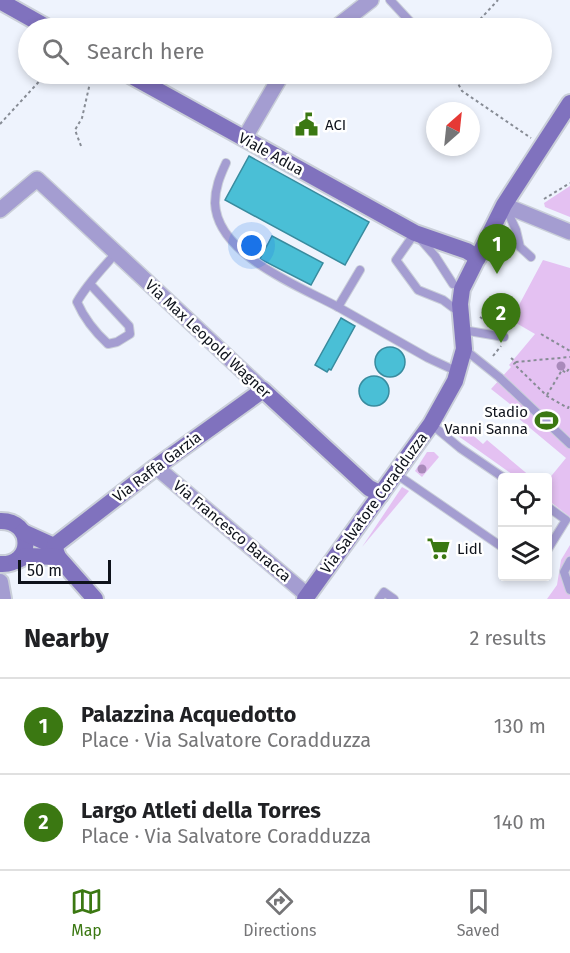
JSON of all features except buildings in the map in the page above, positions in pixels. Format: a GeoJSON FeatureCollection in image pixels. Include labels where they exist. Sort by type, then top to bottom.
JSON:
{"type":"FeatureCollection","features":[{"type":"Feature","properties":{"kind":"main road"},"geometry":{"type":"LineString","coordinates":[[0,1],[30,18]]}},
{"type":"Feature","properties":{"kind":"main road","name":"Viale Adua"},"geometry":{"type":"LineString","coordinates":[[146,84],[409,229],[472,254]]}},
{"type":"Feature","properties":{"kind":"main road"},"geometry":{"type":"LineString","coordinates":[[453,284],[570,103]]}},
{"type":"Feature","properties":{"kind":"main road","name":"Via Salvatore Coradduzza"},"geometry":{"type":"LineString","coordinates":[[460,308],[462,289],[472,254]]}},
{"type":"Feature","properties":{"kind":"main road","name":"Via Salvatore Coradduzza"},"geometry":{"type":"LineString","coordinates":[[306,597],[431,424],[458,372],[464,349],[460,308],[453,284]]}},
{"type":"Feature","properties":{"kind":"main road","name":"Via Raffa Garzia"},"geometry":{"type":"LineString","coordinates":[[56,552],[156,467],[263,390]]}},
{"type":"Feature","properties":{"kind":"main road","name":"Via Max Leopold Wagner"},"geometry":{"type":"LineString","coordinates":[[263,390],[369,488],[381,494]]}},
{"type":"Feature","properties":{"kind":"main road"},"geometry":{"type":"LineString","coordinates":[[0,512],[26,544],[24,551],[5,566]]}},
{"type":"Feature","properties":{"kind":"main road"},"geometry":{"type":"LineString","coordinates":[[12,526],[56,552],[95,599]]}},
{"type":"Feature","properties":{"kind":"main road"},"geometry":{"type":"LineString","coordinates":[[5,566],[26,556],[56,552]]}},
{"type":"Feature","properties":{"kind":"street"},"geometry":{"type":"LineString","coordinates":[[348,18],[371,0]]}},
{"type":"Feature","properties":{"kind":"street"},"geometry":{"type":"LineString","coordinates":[[244,139],[276,84]]}},
{"type":"Feature","properties":{"kind":"street","name":"Via Max Leopold Wagner"},"geometry":{"type":"LineString","coordinates":[[0,210],[37,179],[112,258],[263,390]]}},
{"type":"Feature","properties":{"kind":"street"},"geometry":{"type":"LineString","coordinates":[[504,206],[570,232]]}},
{"type":"Feature","properties":{"kind":"street","name":"Via Francesco Baracca"},"geometry":{"type":"LineString","coordinates":[[156,467],[306,597]]}},
{"type":"Feature","properties":{"kind":"street"},"geometry":{"type":"LineString","coordinates":[[0,582],[3,599]]}},
{"type":"Feature","properties":{"kind":"lane"},"geometry":{"type":"LineString","coordinates":[[390,0],[407,18]]}},
{"type":"Feature","properties":{"kind":"lane"},"geometry":{"type":"LineString","coordinates":[[226,163],[219,180],[215,206],[222,225],[231,240],[243,253],[260,265],[428,358],[458,372]]}},
{"type":"Feature","properties":{"kind":"lane"},"geometry":{"type":"LineString","coordinates":[[504,206],[516,230],[520,247],[531,257]]}},
{"type":"Feature","properties":{"kind":"lane"},"geometry":{"type":"LineString","coordinates":[[409,229],[396,260],[418,290],[460,308]]}},
{"type":"Feature","properties":{"kind":"lane","name":"Viale Adua"},"geometry":{"type":"LineString","coordinates":[[409,229],[435,256],[453,284]]}},
{"type":"Feature","properties":{"kind":"lane"},"geometry":{"type":"LineString","coordinates":[[90,284],[129,326],[130,334],[117,342],[108,344],[96,333],[77,302],[97,274],[112,258]]}},
{"type":"Feature","properties":{"kind":"lane"},"geometry":{"type":"LineString","coordinates":[[338,307],[360,270]]}},
{"type":"Feature","properties":{"kind":"lane"},"geometry":{"type":"LineString","coordinates":[[462,330],[504,337]]}},
{"type":"Feature","properties":{"kind":"lane"},"geometry":{"type":"LineString","coordinates":[[464,349],[499,377],[570,444]]}},
{"type":"Feature","properties":{"kind":"lane"},"geometry":{"type":"LineString","coordinates":[[431,424],[460,448],[498,473]]}},
{"type":"Feature","properties":{"kind":"lane"},"geometry":{"type":"LineString","coordinates":[[396,474],[498,544]]}},
{"type":"Feature","properties":{"kind":"lane"},"geometry":{"type":"LineString","coordinates":[[552,510],[566,520],[552,543]]}},
{"type":"Feature","properties":{"kind":"lane"},"geometry":{"type":"LineString","coordinates":[[570,561],[564,572],[570,590]]}},
{"type":"Feature","properties":{"kind":"lane"},"geometry":{"type":"LineString","coordinates":[[379,599],[384,592],[394,599]]}},
{"type":"Feature","properties":{"kind":"path"},"geometry":{"type":"LineString","coordinates":[[481,18],[498,0]]}},
{"type":"Feature","properties":{"kind":"path"},"geometry":{"type":"LineString","coordinates":[[0,124],[37,84]]}},
{"type":"Feature","properties":{"kind":"path"},"geometry":{"type":"LineString","coordinates":[[81,146],[75,130],[82,118],[90,84]]}},
{"type":"Feature","properties":{"kind":"path"},"geometry":{"type":"LineString","coordinates":[[458,84],[462,91],[531,138]]}},
{"type":"Feature","properties":{"kind":"path"},"geometry":{"type":"LineString","coordinates":[[544,199],[570,183]]}},
{"type":"Feature","properties":{"kind":"path"},"geometry":{"type":"LineString","coordinates":[[541,334],[570,351]]}},
{"type":"Feature","properties":{"kind":"path"},"geometry":{"type":"LineString","coordinates":[[510,357],[516,362],[570,357]]}},
{"type":"Feature","properties":{"kind":"path"},"geometry":{"type":"LineString","coordinates":[[516,362],[514,364],[547,395],[568,408],[570,404]]}},
{"type":"Feature","properties":{"kind":"path"},"geometry":{"type":"LineString","coordinates":[[547,395],[562,370],[566,373],[570,367]]}},
{"type":"Feature","properties":{"kind":"shaded area"},"geometry":{"type":"Polygon","coordinates":[[[570,186],[570,217],[545,207],[544,203],[570,186]]]}},
{"type":"Feature","properties":{"kind":"shaded area"},"geometry":{"type":"Polygon","coordinates":[[[543,260],[570,268],[570,517],[552,503],[552,475],[566,458],[512,413],[515,408],[491,389],[511,367],[509,365],[535,334],[511,320],[543,260]]]}},
{"type":"Feature","properties":{"kind":"shaded area"},"geometry":{"type":"Polygon","coordinates":[[[461,425],[483,444],[487,440],[526,473],[510,473],[454,433],[461,425]]]}},
{"type":"Feature","properties":{"kind":"shaded area"},"geometry":{"type":"Polygon","coordinates":[[[427,452],[434,452],[439,457],[422,477],[415,471],[427,452]]]}},
{"type":"Feature","properties":{"kind":"shaded area"},"geometry":{"type":"Polygon","coordinates":[[[402,487],[409,491],[362,547],[402,487]]]}},
{"type":"Feature","properties":{"kind":"shaded area"},"geometry":{"type":"Polygon","coordinates":[[[570,545],[570,599],[547,599],[557,585],[561,560],[570,545]]]}},
{"type":"Feature","properties":{"kind":"water"},"geometry":{"type":"Polygon","coordinates":[[[249,156],[369,222],[345,265],[225,200],[249,156]]]}},
{"type":"Feature","properties":{"kind":"water"},"geometry":{"type":"Polygon","coordinates":[[[272,236],[323,263],[311,285],[260,259],[272,236]]]}},
{"type":"Feature","properties":{"kind":"water"},"geometry":{"type":"Polygon","coordinates":[[[341,318],[355,326],[331,370],[327,372],[315,365],[341,318]]]}},
{"type":"Feature","properties":{"kind":"water"},"geometry":{"type":"Polygon","coordinates":[[[390,347],[401,351],[405,362],[401,373],[390,377],[379,373],[375,362],[379,351],[390,347]]]}},
{"type":"Feature","properties":{"kind":"water"},"geometry":{"type":"Polygon","coordinates":[[[374,376],[380,377],[388,385],[388,397],[380,405],[374,406],[368,405],[360,397],[359,391],[360,385],[368,377],[374,376]]]}},
{"type":"Feature","properties":{"kind":"place","name":"ACI"},"geometry":{"type":"Point","coordinates":[307,125]}},
{"type":"Feature","properties":{"kind":"place","name":"Palazzina Acquedotto"},"geometry":{"type":"Point","coordinates":[497,274]}},
{"type":"Feature","properties":{"kind":"place","name":"Largo Atleti della Torres"},"geometry":{"type":"Point","coordinates":[501,343]}},
{"type":"Feature","properties":{"kind":"place","name":"Stadio Vanni Sanna"},"geometry":{"type":"Point","coordinates":[546,421]}},
{"type":"Feature","properties":{"kind":"place","name":"Lidl"},"geometry":{"type":"Point","coordinates":[439,549]}}]}
